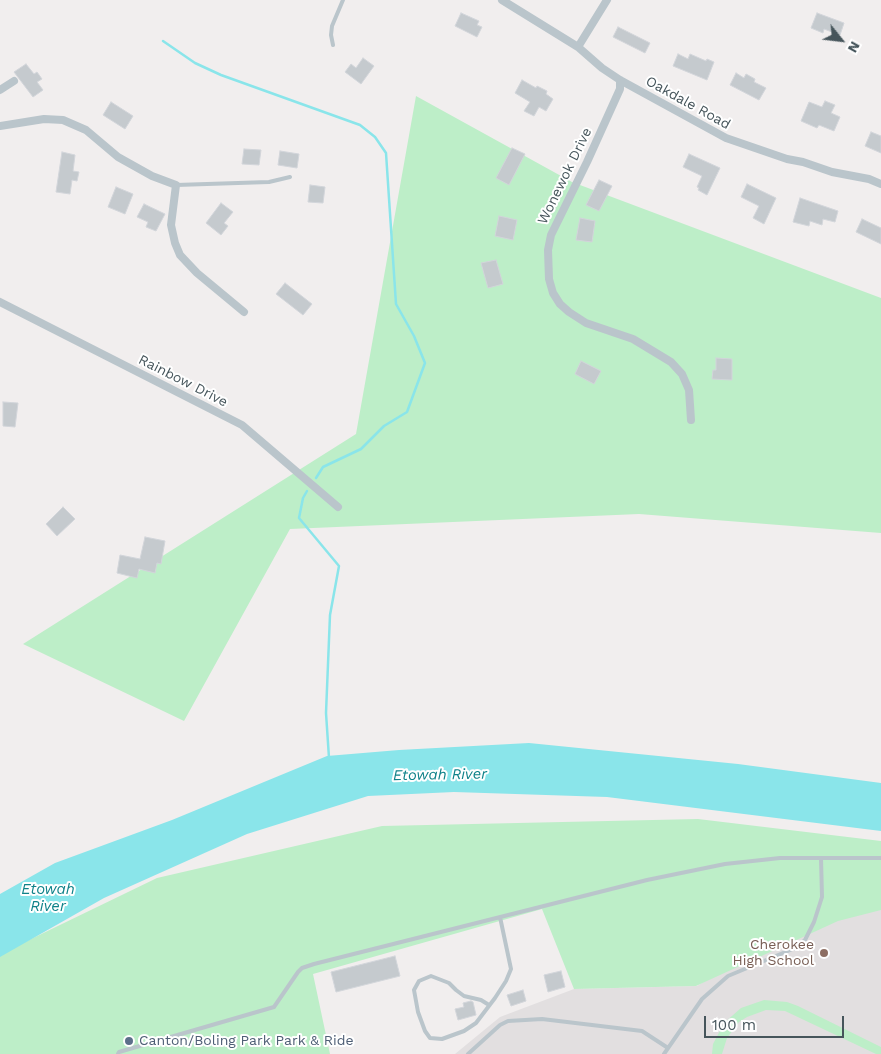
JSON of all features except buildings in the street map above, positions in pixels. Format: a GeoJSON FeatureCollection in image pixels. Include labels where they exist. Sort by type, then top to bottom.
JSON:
{"type":"FeatureCollection","features":[{"type":"Feature","properties":{"kind":"street","name":"Oakdale Road"},"geometry":{"type":"LineString","coordinates":[[502,0],[578,47],[602,68],[620,80],[726,138],[787,159],[881,184]]}},
{"type":"Feature","properties":{"kind":"street"},"geometry":{"type":"LineString","coordinates":[[578,47],[607,0]]}},
{"type":"Feature","properties":{"kind":"street","name":"Wonewok Drive"},"geometry":{"type":"LineString","coordinates":[[620,80],[620,89],[551,235],[548,250],[549,279],[553,293],[560,304],[569,312],[586,323],[633,339],[671,362],[682,374],[689,390],[691,420]]}},
{"type":"Feature","properties":{"kind":"street"},"geometry":{"type":"LineString","coordinates":[[0,90],[14,81]]}},
{"type":"Feature","properties":{"kind":"street"},"geometry":{"type":"LineString","coordinates":[[0,126],[44,119],[63,120],[86,130],[118,157],[152,176],[176,185],[171,224],[175,244],[180,256],[197,273],[244,312]]}},
{"type":"Feature","properties":{"kind":"street","name":"Rainbow Drive"},"geometry":{"type":"LineString","coordinates":[[0,302],[242,425],[338,507]]}},
{"type":"Feature","properties":{"kind":"lane"},"geometry":{"type":"LineString","coordinates":[[333,45],[332,26],[342,0]]}},
{"type":"Feature","properties":{"kind":"lane"},"geometry":{"type":"LineString","coordinates":[[176,185],[269,182],[290,177]]}},
{"type":"Feature","properties":{"kind":"lane"},"geometry":{"type":"LineString","coordinates":[[118,1054],[119,1052],[274,1007],[298,972],[308,966],[647,880],[725,864],[780,858],[881,858]]}},
{"type":"Feature","properties":{"kind":"lane"},"geometry":{"type":"LineString","coordinates":[[664,1054],[702,999],[728,976],[795,948],[805,940],[814,922],[822,897],[821,858]]}},
{"type":"Feature","properties":{"kind":"lane"},"geometry":{"type":"LineString","coordinates":[[489,1005],[481,1000],[464,996],[449,983],[431,976],[420,981],[414,990],[418,1012],[425,1032],[430,1038],[442,1039],[464,1031],[476,1023],[489,1005],[506,981],[512,969],[500,917]]}},
{"type":"Feature","properties":{"kind":"lane"},"geometry":{"type":"LineString","coordinates":[[468,1054],[508,1020],[542,1019],[642,1031],[668,1048]]}},
{"type":"Feature","properties":{"kind":"shaded area","name":"Cherokee High School"},"geometry":{"type":"Polygon","coordinates":[[[881,872],[881,1054],[455,1054],[500,1017],[574,989],[697,986],[881,872]]]}},
{"type":"Feature","properties":{"kind":"green space"},"geometry":{"type":"Polygon","coordinates":[[[416,96],[572,182],[881,298],[881,533],[639,514],[290,529],[184,721],[23,644],[356,434],[416,96]]]}},
{"type":"Feature","properties":{"kind":"green space"},"geometry":{"type":"Polygon","coordinates":[[[698,819],[881,841],[881,910],[838,921],[696,986],[574,989],[542,909],[313,974],[330,1054],[0,1054],[0,954],[157,878],[382,826],[698,819]]]}},
{"type":"Feature","properties":{"kind":"green space"},"geometry":{"type":"Polygon","coordinates":[[[764,1000],[787,1002],[798,1006],[881,1047],[881,1054],[876,1054],[785,1011],[766,1010],[739,1022],[727,1038],[722,1054],[712,1054],[713,1044],[724,1023],[741,1008],[764,1000]]]}},
{"type":"Feature","properties":{"kind":"water","name":"Etowah River"},"geometry":{"type":"Polygon","coordinates":[[[529,743],[738,764],[881,783],[881,831],[607,797],[454,792],[368,796],[247,834],[104,898],[0,957],[0,894],[55,863],[172,820],[327,756],[529,743]]]}},
{"type":"Feature","properties":{"kind":"waterway"},"geometry":{"type":"LineString","coordinates":[[163,41],[195,63],[221,75],[360,125],[375,137],[386,153],[396,304],[414,336],[425,363],[407,412],[384,426],[361,449],[323,467],[316,478]]}},
{"type":"Feature","properties":{"kind":"waterway"},"geometry":{"type":"LineString","coordinates":[[307,491],[303,498],[299,518],[339,566],[330,615],[326,713],[329,758]]}},
{"type":"Feature","properties":{"kind":"place","name":"Cherokee High School"},"geometry":{"type":"Point","coordinates":[824,953]}},
{"type":"Feature","properties":{"kind":"place","name":"Canton/Boling Park Park & Ride"},"geometry":{"type":"Point","coordinates":[129,1041]}}]}
